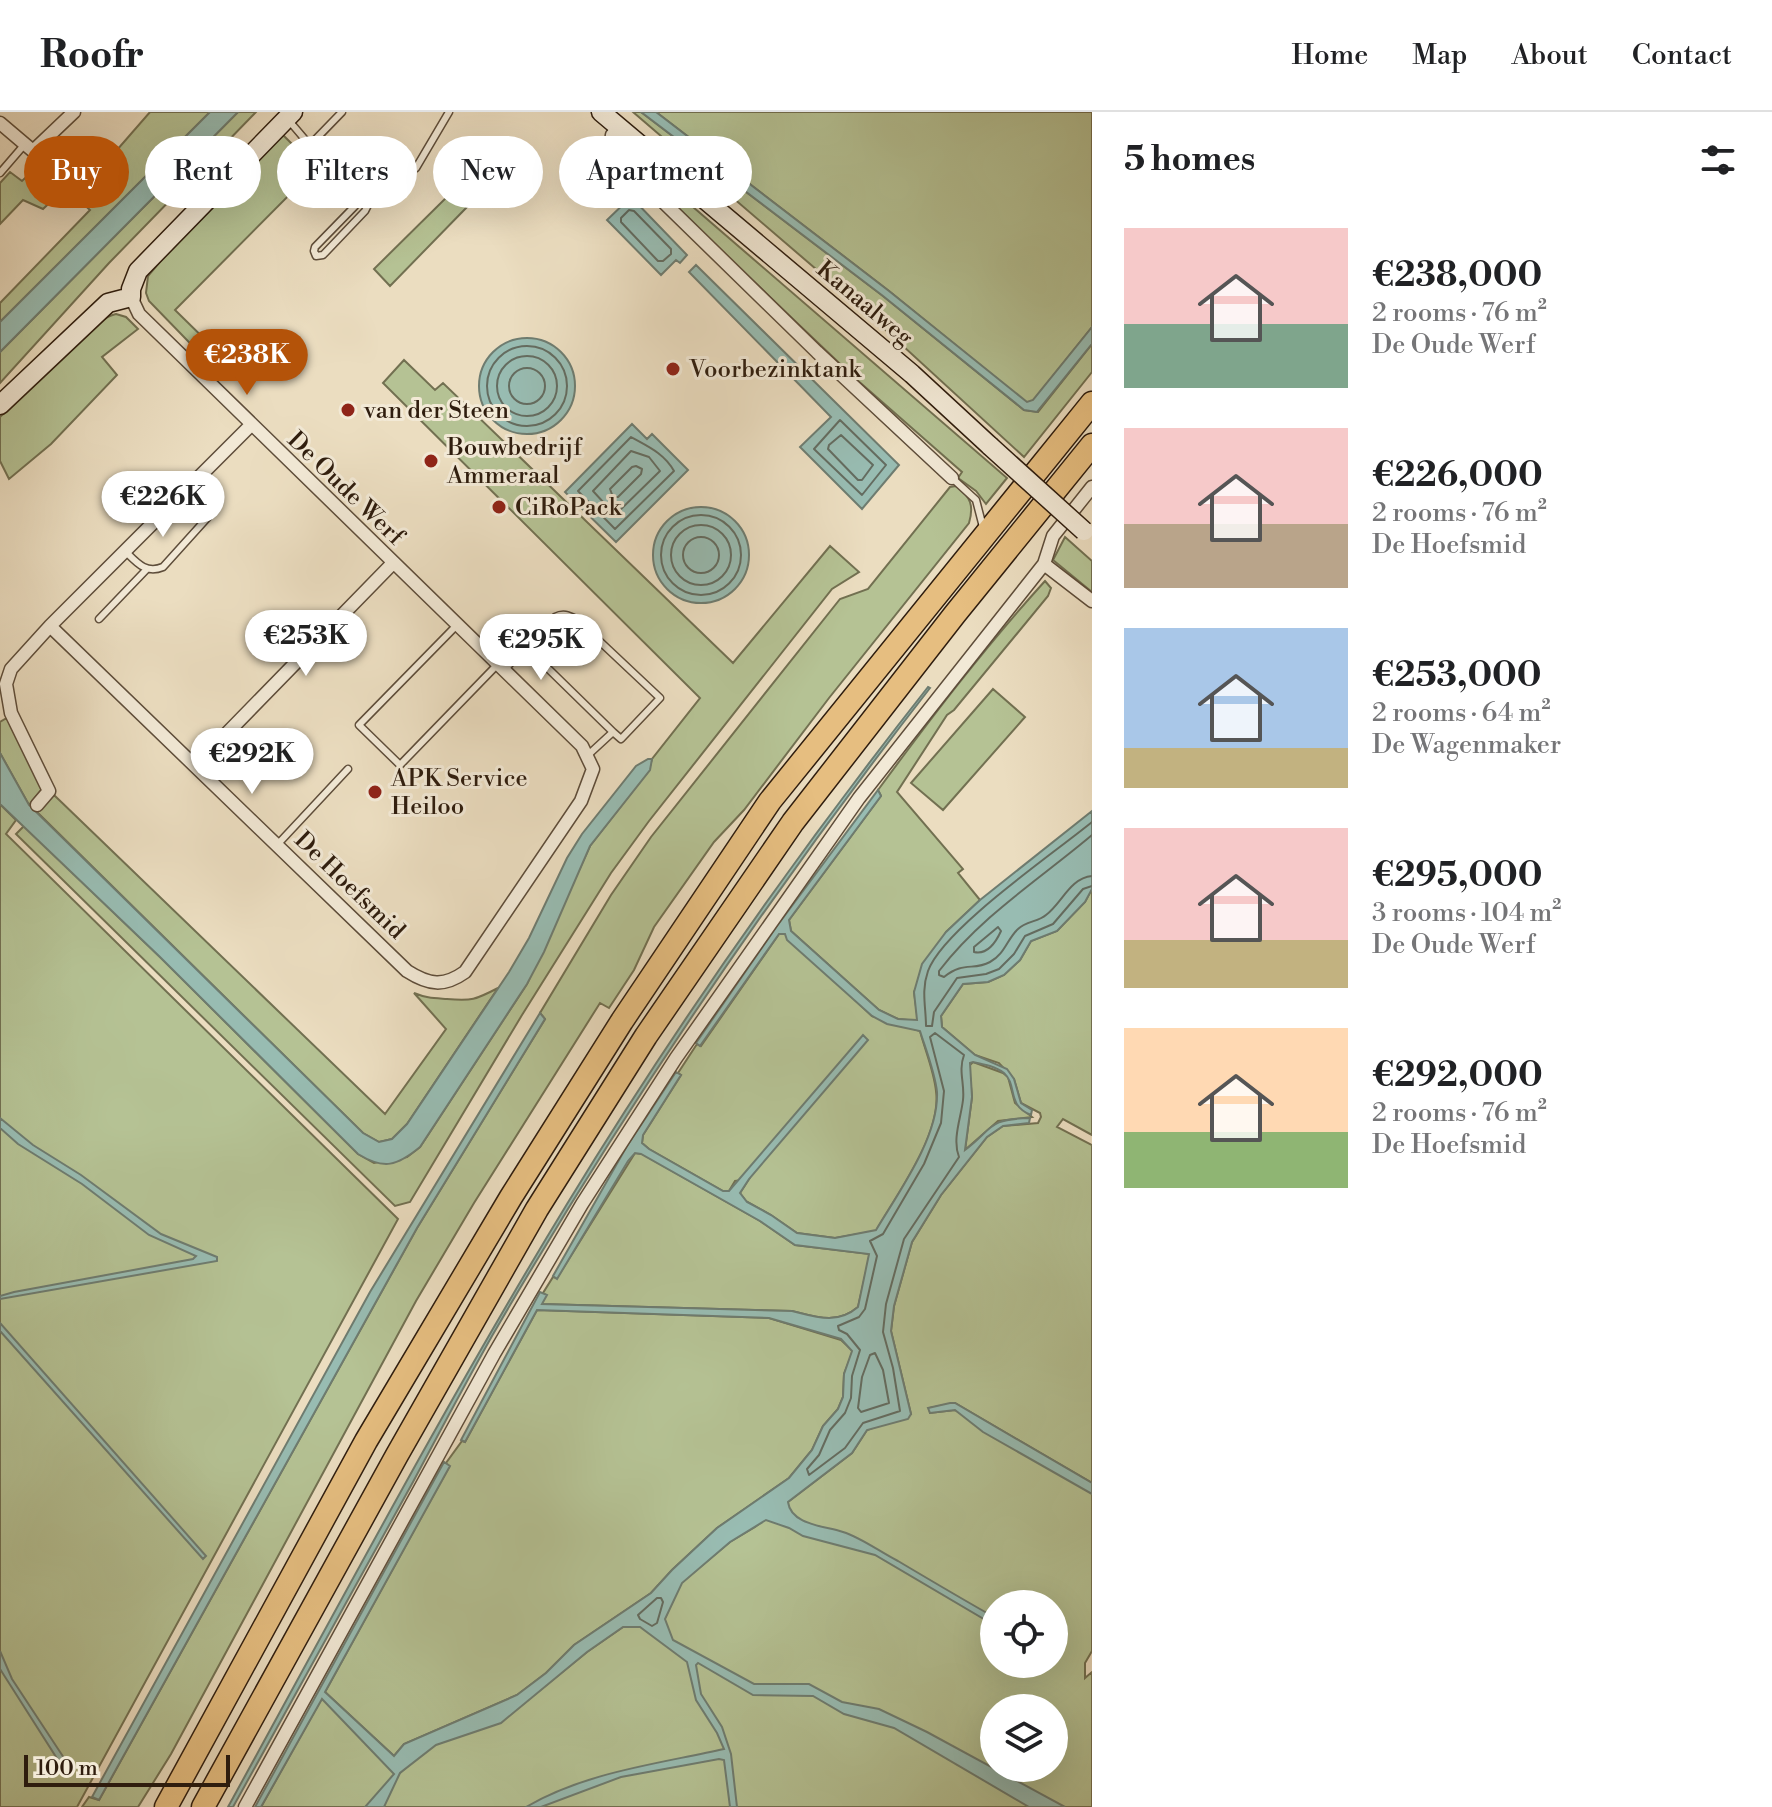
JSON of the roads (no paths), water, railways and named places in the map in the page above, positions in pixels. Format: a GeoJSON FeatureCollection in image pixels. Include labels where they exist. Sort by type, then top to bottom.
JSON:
{"type":"FeatureCollection","features":[{"type":"Feature","properties":{"kind":"highway"},"geometry":{"type":"LineString","coordinates":[[166,1807],[366,1441],[511,1197],[614,1034],[770,801],[1092,403]]}},
{"type":"Feature","properties":{"kind":"highway"},"geometry":{"type":"LineString","coordinates":[[203,1807],[537,1209],[646,1036],[793,822],[1092,445]]}},
{"type":"Feature","properties":{"kind":"street"},"geometry":{"type":"LineString","coordinates":[[44,136],[74,112]]}},
{"type":"Feature","properties":{"kind":"street","name":"Kanaalweg"},"geometry":{"type":"LineString","coordinates":[[601,112],[912,374],[1088,534]]}},
{"type":"Feature","properties":{"kind":"street"},"geometry":{"type":"LineString","coordinates":[[0,405],[108,303],[131,297],[133,279],[138,271],[286,114]]}},
{"type":"Feature","properties":{"kind":"street"},"geometry":{"type":"LineString","coordinates":[[0,123],[24,144]]}},
{"type":"Feature","properties":{"kind":"street"},"geometry":{"type":"LineString","coordinates":[[619,127],[612,135],[610,150],[817,352],[952,478]]}},
{"type":"Feature","properties":{"kind":"street","name":"De Oude Werf"},"geometry":{"type":"LineString","coordinates":[[131,297],[139,314],[250,426],[588,755]]}},
{"type":"Feature","properties":{"kind":"street"},"geometry":{"type":"LineString","coordinates":[[37,805],[49,791],[11,713],[6,684],[11,669],[250,426]]}},
{"type":"Feature","properties":{"kind":"street"},"geometry":{"type":"LineString","coordinates":[[245,1807],[494,1354],[641,1111],[859,798],[1044,564],[1053,536],[1092,487]]}},
{"type":"Feature","properties":{"kind":"street"},"geometry":{"type":"LineString","coordinates":[[195,766],[392,564]]}},
{"type":"Feature","properties":{"kind":"street"},"geometry":{"type":"LineString","coordinates":[[1044,564],[1092,601]]}},
{"type":"Feature","properties":{"kind":"street","name":"De Hoefsmid"},"geometry":{"type":"LineString","coordinates":[[50,626],[407,971],[422,981],[438,984],[453,981],[465,972],[581,801],[593,769],[588,755]]}},
{"type":"Feature","properties":{"kind":"lane"},"geometry":{"type":"LineString","coordinates":[[319,136],[342,112]]}},
{"type":"Feature","properties":{"kind":"lane"},"geometry":{"type":"LineString","coordinates":[[417,166],[449,112]]}},
{"type":"Feature","properties":{"kind":"lane"},"geometry":{"type":"LineString","coordinates":[[286,114],[304,136]]}},
{"type":"Feature","properties":{"kind":"lane"},"geometry":{"type":"LineString","coordinates":[[0,173],[24,152]]}},
{"type":"Feature","properties":{"kind":"lane"},"geometry":{"type":"LineString","coordinates":[[353,208],[315,247],[315,255],[323,255],[365,208]]}},
{"type":"Feature","properties":{"kind":"lane"},"geometry":{"type":"LineString","coordinates":[[952,478],[976,500],[985,535]]}},
{"type":"Feature","properties":{"kind":"lane"},"geometry":{"type":"LineString","coordinates":[[125,552],[146,570],[163,567],[209,516],[211,509],[192,483]]}},
{"type":"Feature","properties":{"kind":"lane"},"geometry":{"type":"LineString","coordinates":[[99,619],[146,570]]}},
{"type":"Feature","properties":{"kind":"lane"},"geometry":{"type":"LineString","coordinates":[[498,666],[526,647],[555,617],[568,615],[660,698],[621,739],[526,647]]}},
{"type":"Feature","properties":{"kind":"lane"},"geometry":{"type":"LineString","coordinates":[[456,626],[359,725],[400,765],[498,666],[518,636]]}},
{"type":"Feature","properties":{"kind":"lane"},"geometry":{"type":"LineString","coordinates":[[588,755],[613,732]]}},
{"type":"Feature","properties":{"kind":"lane"},"geometry":{"type":"LineString","coordinates":[[277,845],[348,769]]}},
{"type":"Feature","properties":{"kind":"water"},"geometry":{"type":"Polygon","coordinates":[[[210,112],[238,112],[214,136],[186,136],[210,112]]]}},
{"type":"Feature","properties":{"kind":"water"},"geometry":{"type":"Polygon","coordinates":[[[641,112],[656,112],[687,136],[673,136],[641,112]]]}},
{"type":"Feature","properties":{"kind":"water"},"geometry":{"type":"Polygon","coordinates":[[[145,177],[145,206],[0,352],[0,322],[114,208],[129,208],[129,193],[145,177]]]}},
{"type":"Feature","properties":{"kind":"water"},"geometry":{"type":"Polygon","coordinates":[[[752,186],[1027,402],[1033,400],[1092,327],[1092,344],[1037,412],[1024,410],[883,296],[752,196],[752,186]]]}},
{"type":"Feature","properties":{"kind":"water"},"geometry":{"type":"Polygon","coordinates":[[[620,208],[642,208],[687,255],[680,263],[676,260],[661,275],[607,220],[620,208]]]}},
{"type":"Feature","properties":{"kind":"water"},"geometry":{"type":"Polygon","coordinates":[[[696,265],[899,465],[862,509],[800,447],[831,417],[689,272],[696,265]]]}},
{"type":"Feature","properties":{"kind":"water"},"geometry":{"type":"Polygon","coordinates":[[[527,338],[546,341],[561,352],[572,367],[575,386],[572,405],[561,420],[546,431],[527,434],[508,431],[493,420],[482,405],[479,386],[482,367],[493,352],[508,341],[527,338]]]}},
{"type":"Feature","properties":{"kind":"water"},"geometry":{"type":"Polygon","coordinates":[[[632,424],[647,439],[652,434],[688,470],[616,542],[565,492],[632,424]]]}},
{"type":"Feature","properties":{"kind":"water"},"geometry":{"type":"Polygon","coordinates":[[[701,507],[720,510],[735,521],[746,536],[749,555],[746,574],[735,589],[720,600],[701,603],[682,600],[667,589],[656,574],[653,555],[656,536],[667,521],[682,510],[701,507]]]}},
{"type":"Feature","properties":{"kind":"water"},"geometry":{"type":"Polygon","coordinates":[[[928,687],[812,844],[700,1004],[593,1168],[492,1336],[233,1807],[228,1807],[436,1428],[608,1137],[740,940],[832,812],[928,687]]]}},
{"type":"Feature","properties":{"kind":"water"},"geometry":{"type":"Polygon","coordinates":[[[0,753],[29,805],[363,1133],[379,1142],[392,1139],[407,1124],[509,972],[582,834],[636,766],[652,759],[650,770],[590,846],[527,984],[420,1147],[397,1162],[383,1164],[358,1154],[160,957],[0,804],[0,753]]]}},
{"type":"Feature","properties":{"kind":"water"},"geometry":{"type":"Polygon","coordinates":[[[878,790],[881,796],[789,920],[791,931],[879,1010],[898,1019],[917,1020],[914,992],[922,964],[946,932],[980,900],[1092,811],[1092,889],[1085,902],[1057,931],[1031,941],[1020,960],[1004,975],[988,982],[963,984],[941,1016],[942,1027],[975,1055],[1007,1069],[1014,1079],[1021,1103],[1032,1110],[1031,1115],[1018,1106],[1004,1073],[989,1066],[970,1063],[972,1097],[965,1150],[998,1123],[1030,1118],[1029,1123],[1003,1126],[987,1137],[941,1195],[912,1242],[894,1306],[891,1331],[911,1414],[908,1419],[867,1430],[852,1453],[788,1502],[795,1516],[864,1541],[980,1609],[980,1617],[875,1555],[803,1536],[766,1520],[730,1542],[682,1583],[665,1619],[673,1640],[754,1684],[809,1684],[842,1702],[879,1709],[980,1761],[980,1778],[894,1728],[844,1714],[813,1696],[753,1695],[698,1663],[701,1694],[722,1727],[731,1754],[737,1807],[730,1807],[724,1760],[719,1759],[621,1777],[541,1807],[526,1807],[597,1777],[724,1749],[696,1700],[687,1662],[640,1627],[623,1627],[587,1652],[501,1723],[436,1745],[400,1773],[384,1807],[365,1807],[394,1774],[322,1699],[261,1807],[255,1807],[444,1462],[450,1466],[325,1692],[394,1756],[404,1744],[517,1695],[546,1673],[574,1645],[651,1593],[717,1528],[789,1478],[812,1450],[823,1426],[838,1409],[852,1351],[841,1339],[769,1318],[537,1310],[465,1442],[461,1440],[540,1292],[547,1295],[542,1304],[792,1311],[826,1318],[842,1316],[858,1307],[869,1254],[795,1245],[760,1221],[635,1153],[557,1279],[553,1276],[627,1146],[676,1072],[681,1075],[643,1135],[642,1143],[723,1191],[729,1191],[863,1035],[868,1040],[740,1193],[747,1202],[797,1233],[835,1238],[876,1230],[916,1164],[936,1109],[936,1085],[920,1031],[887,1024],[872,1016],[787,940],[785,934],[779,934],[700,1046],[696,1043],[777,926],[878,790]]]}},
{"type":"Feature","properties":{"kind":"water"},"geometry":{"type":"Polygon","coordinates":[[[540,1013],[545,1019],[417,1228],[99,1800],[92,1797],[370,1292],[540,1013]]]}},
{"type":"Feature","properties":{"kind":"water"},"geometry":{"type":"Polygon","coordinates":[[[0,1118],[33,1145],[81,1175],[161,1234],[217,1257],[217,1261],[0,1299],[0,1296],[14,1292],[196,1256],[149,1235],[82,1184],[18,1144],[0,1128],[0,1118]]]}},
{"type":"Feature","properties":{"kind":"water"},"geometry":{"type":"Polygon","coordinates":[[[0,1323],[206,1556],[203,1559],[0,1331],[0,1323]]]}},
{"type":"Feature","properties":{"kind":"water"},"geometry":{"type":"Polygon","coordinates":[[[955,1403],[1092,1483],[1092,1494],[983,1432],[955,1410],[930,1413],[928,1408],[955,1403]]]}},
{"type":"Feature","properties":{"kind":"water"},"geometry":{"type":"Polygon","coordinates":[[[0,1651],[12,1679],[68,1764],[65,1771],[0,1669],[0,1651]]]}},
{"type":"Feature","properties":{"kind":"water"},"geometry":{"type":"Polygon","coordinates":[[[986,1782],[1019,1782],[1065,1807],[1029,1807],[986,1782]]]}},
{"type":"Feature","properties":{"kind":"place","name":"Voorbezinktank"},"geometry":{"type":"Point","coordinates":[673,369]}},
{"type":"Feature","properties":{"kind":"place","name":"van der Steen"},"geometry":{"type":"Point","coordinates":[348,410]}},
{"type":"Feature","properties":{"kind":"place","name":"Bouwbedrijf Ammeraal"},"geometry":{"type":"Point","coordinates":[431,461]}},
{"type":"Feature","properties":{"kind":"place","name":"CiRoPack"},"geometry":{"type":"Point","coordinates":[499,507]}},
{"type":"Feature","properties":{"kind":"place","name":"APK Service Heiloo"},"geometry":{"type":"Point","coordinates":[375,792]}}]}
